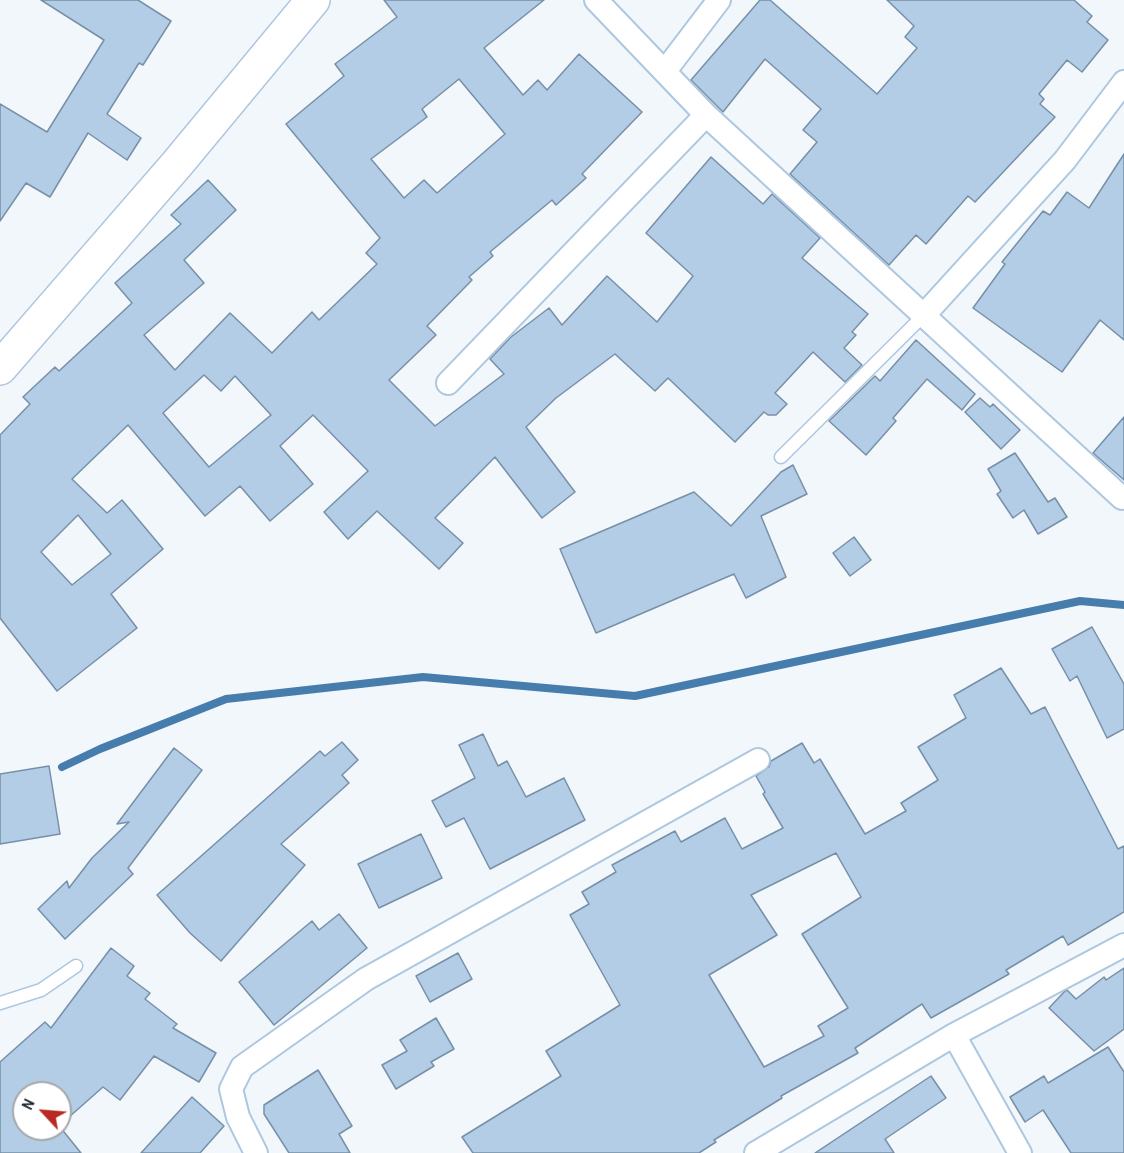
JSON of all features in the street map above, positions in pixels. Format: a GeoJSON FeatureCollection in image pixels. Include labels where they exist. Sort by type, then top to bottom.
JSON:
{"type":"FeatureCollection","features":[{"type":"Feature","properties":{"kind":"main road"},"geometry":{"type":"LineString","coordinates":[[0,368],[177,164],[313,0]]}},
{"type":"Feature","properties":{"kind":"street"},"geometry":{"type":"LineString","coordinates":[[596,0],[706,115],[925,314],[1122,498]]}},
{"type":"Feature","properties":{"kind":"street"},"geometry":{"type":"LineString","coordinates":[[666,71],[719,0]]}},
{"type":"Feature","properties":{"kind":"street"},"geometry":{"type":"LineString","coordinates":[[925,314],[1065,160],[1124,82]]}},
{"type":"Feature","properties":{"kind":"street"},"geometry":{"type":"LineString","coordinates":[[448,382],[706,115]]}},
{"type":"Feature","properties":{"kind":"street"},"geometry":{"type":"LineString","coordinates":[[256,1153],[238,1117],[231,1089],[242,1067],[366,979],[758,760]]}},
{"type":"Feature","properties":{"kind":"street"},"geometry":{"type":"LineString","coordinates":[[756,1153],[954,1035],[1124,945]]}},
{"type":"Feature","properties":{"kind":"street"},"geometry":{"type":"LineString","coordinates":[[954,1035],[1020,1153]]}},
{"type":"Feature","properties":{"kind":"lane"},"geometry":{"type":"LineString","coordinates":[[781,457],[925,314]]}},
{"type":"Feature","properties":{"kind":"lane"},"geometry":{"type":"LineString","coordinates":[[0,1003],[41,990],[76,966]]}},
{"type":"Feature","properties":{"kind":"building"},"geometry":{"type":"Polygon","coordinates":[[[41,0],[138,0],[171,21],[143,65],[139,63],[107,114],[141,138],[127,160],[88,133],[50,197],[26,183],[0,221],[0,104],[47,132],[104,40],[41,0]]]}},
{"type":"Feature","properties":{"kind":"building"},"geometry":{"type":"Polygon","coordinates":[[[384,0],[544,0],[484,48],[523,95],[538,80],[547,90],[579,54],[642,112],[582,174],[586,178],[556,205],[552,200],[490,252],[493,256],[469,277],[472,280],[427,326],[436,335],[389,380],[435,426],[504,374],[490,359],[511,337],[549,308],[562,325],[607,276],[657,322],[693,276],[646,233],[711,157],[763,204],[772,194],[820,238],[802,258],[868,314],[852,332],[856,335],[844,348],[862,365],[845,382],[813,352],[775,393],[787,404],[776,415],[768,415],[764,412],[735,442],[668,378],[655,391],[615,354],[556,398],[526,427],[575,492],[542,518],[495,457],[435,518],[463,543],[439,569],[377,511],[348,539],[324,512],[368,471],[313,415],[280,446],[313,484],[270,521],[240,486],[205,516],[128,425],[72,479],[107,513],[122,500],[163,549],[111,594],[137,628],[57,691],[0,618],[0,435],[30,404],[23,397],[55,367],[59,371],[132,303],[115,283],[181,224],[171,215],[208,180],[236,210],[184,260],[204,283],[144,335],[175,370],[230,313],[272,353],[312,312],[319,320],[377,264],[366,253],[380,238],[286,124],[344,76],[335,64],[397,17],[384,0]],[[459,79],[422,109],[427,117],[371,159],[404,198],[424,180],[437,193],[505,134],[459,79]],[[204,375],[163,413],[209,467],[271,415],[235,376],[221,391],[204,375]],[[78,515],[41,552],[72,585],[111,554],[78,515]]]}},
{"type":"Feature","properties":{"kind":"building"},"geometry":{"type":"Polygon","coordinates":[[[760,0],[770,0],[877,94],[917,48],[905,37],[914,26],[887,0],[1074,0],[1092,16],[1087,22],[1108,40],[1082,72],[1067,60],[1039,94],[1044,99],[1040,104],[1055,117],[975,202],[968,196],[926,244],[916,235],[889,265],[790,174],[817,142],[803,130],[821,109],[765,59],[723,112],[691,80],[760,0]]]}},
{"type":"Feature","properties":{"kind":"building"},"geometry":{"type":"Polygon","coordinates":[[[1124,154],[1124,340],[1100,320],[1062,372],[973,308],[1005,264],[1002,262],[1043,211],[1050,215],[1067,192],[1089,208],[1124,154]]]}},
{"type":"Feature","properties":{"kind":"building"},"geometry":{"type":"Polygon","coordinates":[[[916,340],[975,394],[962,410],[927,379],[893,418],[896,421],[866,455],[829,421],[875,376],[880,381],[916,340]]]}},
{"type":"Feature","properties":{"kind":"building"},"geometry":{"type":"Polygon","coordinates":[[[980,398],[990,407],[993,404],[1020,430],[1001,449],[965,412],[980,398]]]}},
{"type":"Feature","properties":{"kind":"building"},"geometry":{"type":"Polygon","coordinates":[[[1124,417],[1124,480],[1093,453],[1124,417]]]}},
{"type":"Feature","properties":{"kind":"building"},"geometry":{"type":"Polygon","coordinates":[[[1015,453],[1048,502],[1055,498],[1067,517],[1038,534],[1024,510],[1013,518],[997,494],[1001,491],[988,469],[1015,453]]]}},
{"type":"Feature","properties":{"kind":"building"},"geometry":{"type":"Polygon","coordinates":[[[793,465],[807,494],[761,516],[786,577],[746,598],[734,574],[596,633],[560,549],[694,492],[731,526],[781,472],[793,465]]]}},
{"type":"Feature","properties":{"kind":"building"},"geometry":{"type":"Polygon","coordinates":[[[854,537],[871,560],[850,576],[833,553],[854,537]]]}},
{"type":"Feature","properties":{"kind":"building"},"geometry":{"type":"Polygon","coordinates":[[[1092,627],[1124,684],[1124,729],[1107,738],[1077,676],[1070,681],[1052,649],[1092,627]]]}},
{"type":"Feature","properties":{"kind":"building"},"geometry":{"type":"Polygon","coordinates":[[[1001,668],[1031,714],[1045,707],[1118,849],[1124,846],[1124,912],[1068,945],[1063,936],[1006,970],[1009,974],[931,1018],[922,1004],[855,1048],[858,1053],[781,1096],[782,1098],[714,1140],[716,1142],[699,1153],[473,1153],[462,1137],[561,1076],[546,1051],[620,1005],[570,915],[589,904],[582,892],[616,872],[612,865],[675,831],[681,842],[725,818],[742,849],[783,828],[763,794],[765,792],[756,776],[769,767],[771,761],[802,743],[814,763],[820,759],[865,834],[906,811],[901,803],[938,780],[918,747],[966,718],[954,695],[1001,668]],[[836,853],[751,895],[777,935],[709,975],[764,1067],[824,1036],[818,1026],[848,1008],[802,934],[861,897],[836,853]]]}},
{"type":"Feature","properties":{"kind":"building"},"geometry":{"type":"Polygon","coordinates":[[[483,734],[498,766],[507,761],[526,797],[564,778],[585,820],[490,869],[464,818],[446,827],[432,801],[475,778],[459,745],[483,734]]]}},
{"type":"Feature","properties":{"kind":"building"},"geometry":{"type":"Polygon","coordinates":[[[342,742],[358,760],[342,775],[349,783],[281,844],[305,865],[221,961],[190,933],[157,895],[320,751],[325,756],[342,742]]]}},
{"type":"Feature","properties":{"kind":"building"},"geometry":{"type":"Polygon","coordinates":[[[174,748],[202,770],[128,868],[133,874],[65,939],[38,909],[67,881],[69,888],[92,858],[129,822],[117,824],[174,748]]]}},
{"type":"Feature","properties":{"kind":"building"},"geometry":{"type":"Polygon","coordinates":[[[49,766],[60,834],[0,844],[0,774],[49,766]]]}},
{"type":"Feature","properties":{"kind":"building"},"geometry":{"type":"Polygon","coordinates":[[[421,834],[442,878],[379,908],[358,864],[421,834]]]}},
{"type":"Feature","properties":{"kind":"building"},"geometry":{"type":"Polygon","coordinates":[[[339,914],[367,948],[274,1025],[239,982],[312,921],[319,930],[339,914]]]}},
{"type":"Feature","properties":{"kind":"building"},"geometry":{"type":"Polygon","coordinates":[[[111,948],[134,966],[127,976],[150,993],[145,999],[177,1024],[173,1028],[216,1053],[199,1082],[154,1056],[120,1100],[103,1087],[72,1114],[72,1081],[12,1081],[12,1141],[71,1141],[81,1153],[0,1153],[0,1062],[45,1022],[51,1028],[111,948]]]}},
{"type":"Feature","properties":{"kind":"building"},"geometry":{"type":"Polygon","coordinates":[[[458,953],[472,979],[430,1002],[416,976],[458,953]]]}},
{"type":"Feature","properties":{"kind":"building"},"geometry":{"type":"Polygon","coordinates":[[[1124,968],[1124,1029],[1094,1051],[1049,1008],[1065,991],[1067,990],[1076,999],[1104,977],[1106,980],[1124,968]]]}},
{"type":"Feature","properties":{"kind":"building"},"geometry":{"type":"Polygon","coordinates":[[[436,1018],[454,1049],[431,1062],[434,1066],[396,1089],[382,1065],[407,1051],[400,1040],[436,1018]]]}},
{"type":"Feature","properties":{"kind":"building"},"geometry":{"type":"Polygon","coordinates":[[[1108,1047],[1124,1072],[1124,1153],[1071,1153],[1043,1110],[1025,1122],[1010,1097],[1044,1076],[1048,1083],[1108,1047]]]}},
{"type":"Feature","properties":{"kind":"building"},"geometry":{"type":"Polygon","coordinates":[[[318,1070],[352,1126],[339,1134],[350,1153],[289,1153],[264,1114],[264,1105],[318,1070]]]}},
{"type":"Feature","properties":{"kind":"building"},"geometry":{"type":"Polygon","coordinates":[[[931,1076],[946,1098],[885,1139],[894,1153],[815,1153],[931,1076]]]}},
{"type":"Feature","properties":{"kind":"building"},"geometry":{"type":"Polygon","coordinates":[[[192,1097],[224,1126],[200,1153],[141,1153],[192,1097]]]}},
{"type":"Feature","properties":{"kind":"waterway"},"geometry":{"type":"LineString","coordinates":[[62,767],[100,749],[226,699],[423,677],[635,696],[1080,601],[1124,605]]}}]}
